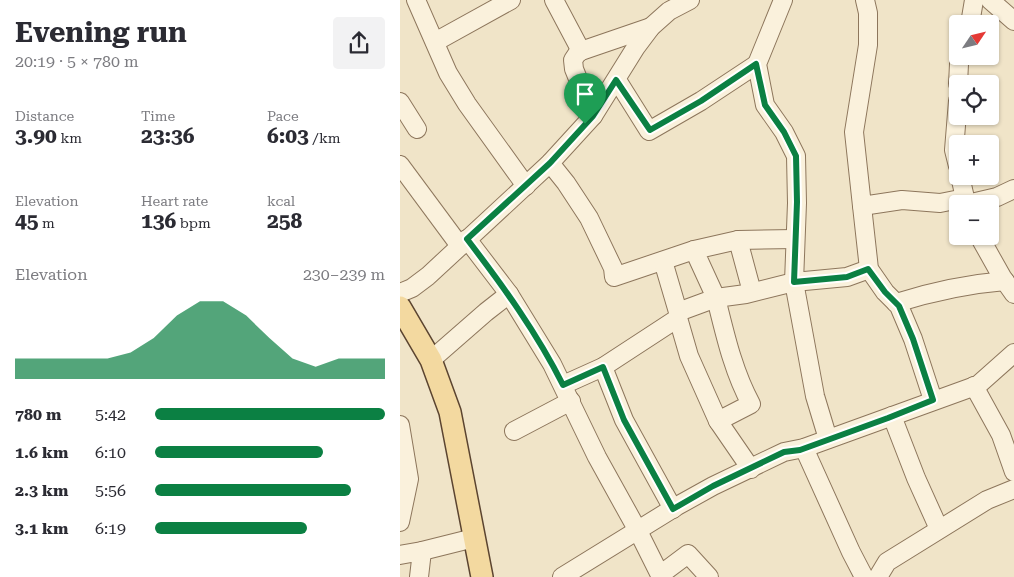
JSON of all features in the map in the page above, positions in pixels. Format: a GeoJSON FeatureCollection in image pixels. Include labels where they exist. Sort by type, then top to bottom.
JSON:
{"type":"FeatureCollection","features":[{"type":"Feature","properties":{"kind":"main road"},"geometry":{"type":"LineString","coordinates":[[400,307],[431,360],[450,412],[482,577]]}},
{"type":"Feature","properties":{"kind":"street"},"geometry":{"type":"LineString","coordinates":[[416,0],[448,72],[467,104],[526,186]]}},
{"type":"Feature","properties":{"kind":"street"},"geometry":{"type":"LineString","coordinates":[[435,42],[511,0]]}},
{"type":"Feature","properties":{"kind":"street"},"geometry":{"type":"LineString","coordinates":[[554,0],[582,51]]}},
{"type":"Feature","properties":{"kind":"street"},"geometry":{"type":"LineString","coordinates":[[400,293],[412,288],[428,276],[550,163],[593,116],[636,47],[651,27],[663,5],[690,0]]}},
{"type":"Feature","properties":{"kind":"street"},"geometry":{"type":"LineString","coordinates":[[616,80],[650,130],[701,101],[756,64],[783,0]]}},
{"type":"Feature","properties":{"kind":"street"},"geometry":{"type":"LineString","coordinates":[[865,0],[868,13],[868,45],[854,132],[868,269],[885,292],[899,306],[913,339],[933,400]]}},
{"type":"Feature","properties":{"kind":"street"},"geometry":{"type":"LineString","coordinates":[[972,15],[974,0]]}},
{"type":"Feature","properties":{"kind":"street"},"geometry":{"type":"LineString","coordinates":[[990,0],[1014,22]]}},
{"type":"Feature","properties":{"kind":"street"},"geometry":{"type":"LineString","coordinates":[[593,116],[574,69],[573,60],[582,51],[651,27]]}},
{"type":"Feature","properties":{"kind":"street"},"geometry":{"type":"LineString","coordinates":[[756,64],[765,105],[784,132],[796,156],[797,202],[794,282],[815,396],[828,439]]}},
{"type":"Feature","properties":{"kind":"street"},"geometry":{"type":"LineString","coordinates":[[400,102],[416,129]]}},
{"type":"Feature","properties":{"kind":"street"},"geometry":{"type":"LineString","coordinates":[[550,163],[566,182],[589,218],[612,268],[614,277],[694,250],[738,240],[796,239]]}},
{"type":"Feature","properties":{"kind":"street"},"geometry":{"type":"LineString","coordinates":[[400,165],[509,294],[552,364],[597,457],[660,575],[688,554],[708,577]]}},
{"type":"Feature","properties":{"kind":"street"},"geometry":{"type":"LineString","coordinates":[[999,196],[1014,189]]}},
{"type":"Feature","properties":{"kind":"street"},"geometry":{"type":"LineString","coordinates":[[862,206],[902,200],[949,202]]}},
{"type":"Feature","properties":{"kind":"street"},"geometry":{"type":"LineString","coordinates":[[738,240],[752,292]]}},
{"type":"Feature","properties":{"kind":"street"},"geometry":{"type":"LineString","coordinates":[[984,245],[1010,288]]}},
{"type":"Feature","properties":{"kind":"street"},"geometry":{"type":"LineString","coordinates":[[694,250],[716,298],[738,375],[752,404],[718,421]]}},
{"type":"Feature","properties":{"kind":"street"},"geometry":{"type":"LineString","coordinates":[[663,261],[689,356],[718,421],[751,469]]}},
{"type":"Feature","properties":{"kind":"street"},"geometry":{"type":"LineString","coordinates":[[514,431],[678,315],[716,298],[794,282],[847,277],[868,269]]}},
{"type":"Feature","properties":{"kind":"street"},"geometry":{"type":"LineString","coordinates":[[896,302],[979,283],[1010,288]]}},
{"type":"Feature","properties":{"kind":"street"},"geometry":{"type":"LineString","coordinates":[[431,360],[509,294]]}},
{"type":"Feature","properties":{"kind":"street"},"geometry":{"type":"LineString","coordinates":[[562,577],[713,486],[784,452],[804,448],[974,386],[1014,353]]}},
{"type":"Feature","properties":{"kind":"street"},"geometry":{"type":"LineString","coordinates":[[603,367],[624,420],[673,509]]}},
{"type":"Feature","properties":{"kind":"street"},"geometry":{"type":"LineString","coordinates":[[974,386],[1001,435],[1014,472]]}},
{"type":"Feature","properties":{"kind":"street"},"geometry":{"type":"LineString","coordinates":[[892,416],[916,478],[939,529]]}},
{"type":"Feature","properties":{"kind":"street"},"geometry":{"type":"LineString","coordinates":[[400,425],[404,480],[400,522]]}},
{"type":"Feature","properties":{"kind":"street"},"geometry":{"type":"LineString","coordinates":[[804,448],[864,577]]}},
{"type":"Feature","properties":{"kind":"street"},"geometry":{"type":"LineString","coordinates":[[878,577],[887,562],[987,500],[1014,490]]}},
{"type":"Feature","properties":{"kind":"street"},"geometry":{"type":"LineString","coordinates":[[400,555],[474,538]]}},
{"type":"Feature","properties":{"kind":"street"},"geometry":{"type":"LineString","coordinates":[[419,577],[422,550]]}},
{"type":"Feature","properties":{"kind":"route"},"geometry":{"type":"LineString","coordinates":[[756,64],[765,105],[784,132],[796,156],[797,202],[794,282],[847,277],[868,269],[885,292],[899,306],[913,339],[933,400],[800,450],[784,452],[713,486],[673,509],[624,420],[603,367],[563,385],[509,294],[467,239],[550,163],[585,124],[593,116],[616,80],[650,130],[701,101],[756,64]]}}]}
